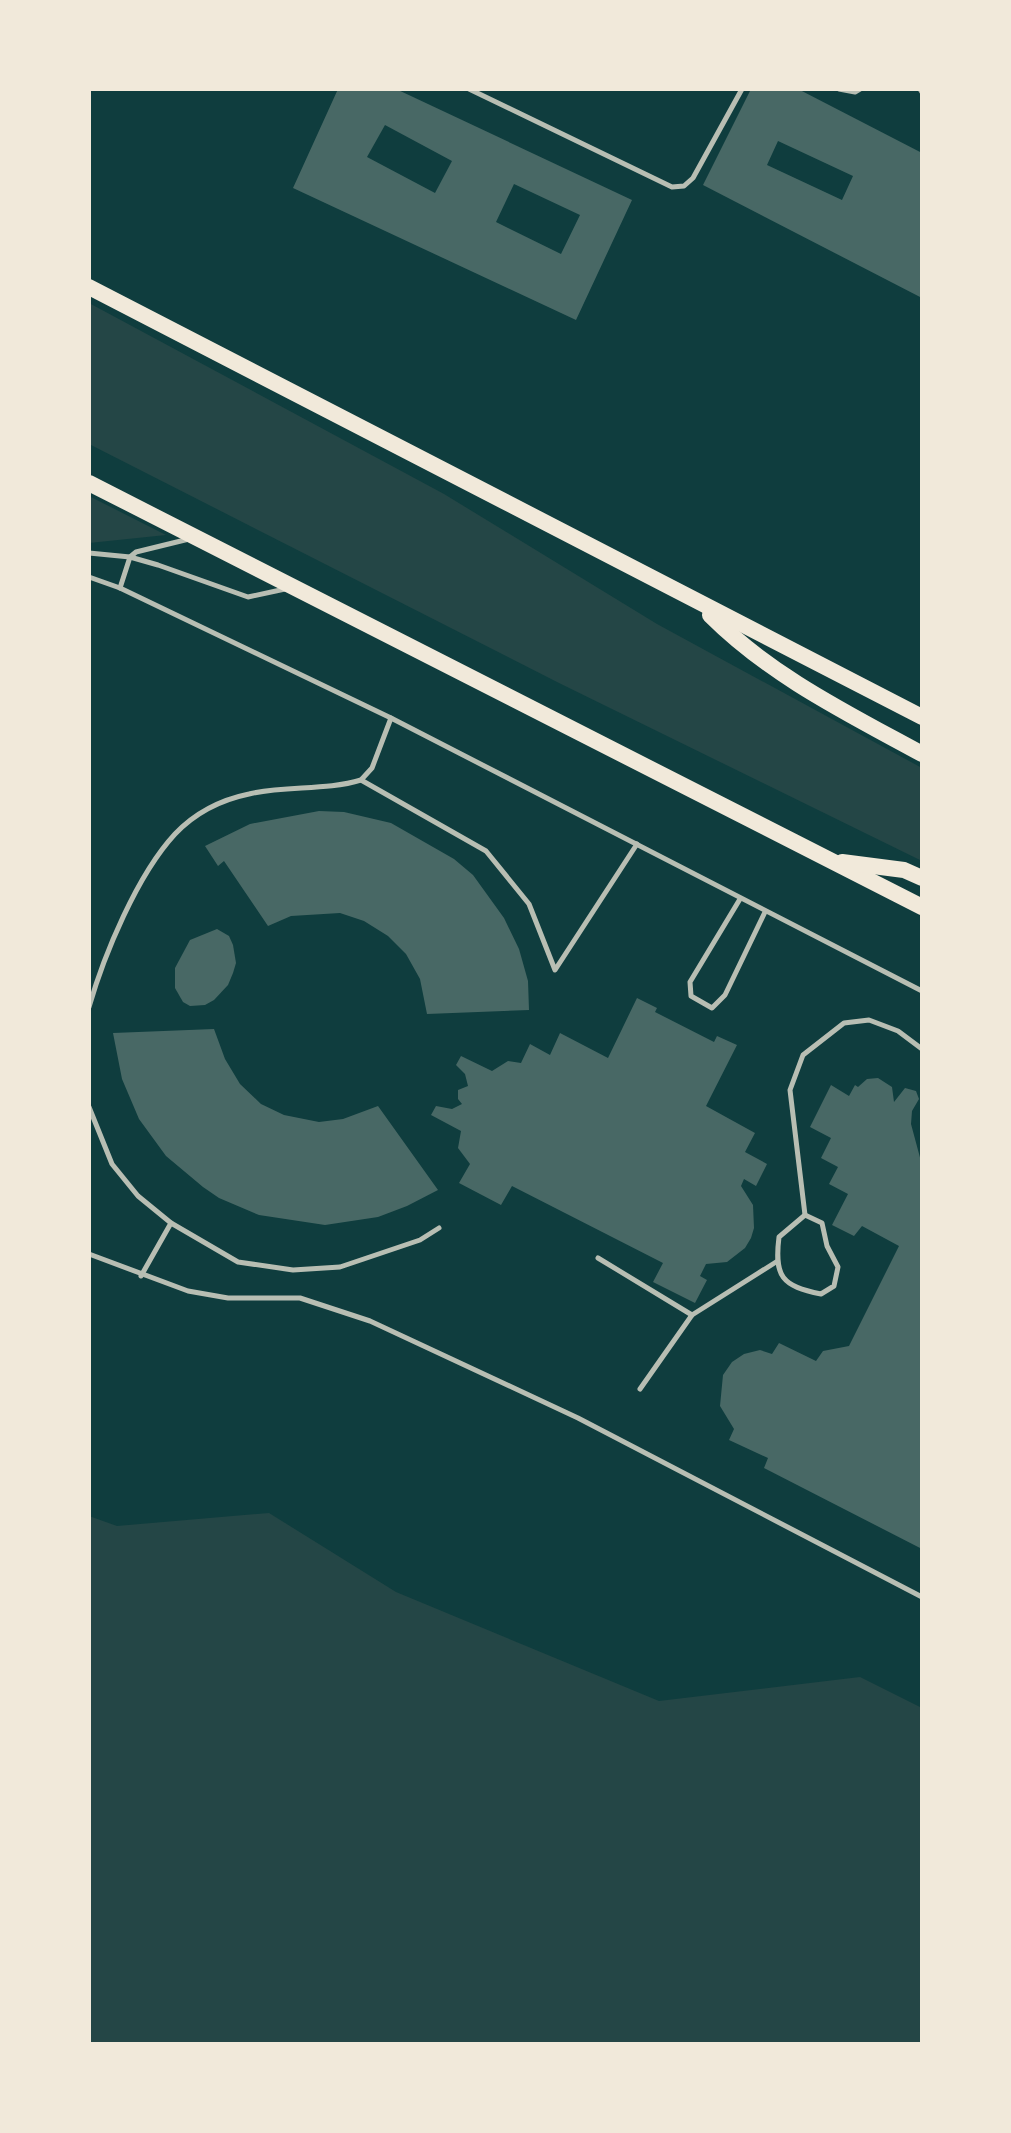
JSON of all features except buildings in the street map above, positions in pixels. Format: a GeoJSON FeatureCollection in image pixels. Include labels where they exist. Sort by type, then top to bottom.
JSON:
{"type":"FeatureCollection","features":[{"type":"Feature","properties":{"kind":"main road"},"geometry":{"type":"LineString","coordinates":[[89,287],[698,604],[922,717]]}},
{"type":"Feature","properties":{"kind":"main road"},"geometry":{"type":"LineString","coordinates":[[89,483],[922,907]]}},
{"type":"Feature","properties":{"kind":"main road"},"geometry":{"type":"LineString","coordinates":[[698,604],[741,646],[791,682],[922,754]]}},
{"type":"Feature","properties":{"kind":"main road"},"geometry":{"type":"LineString","coordinates":[[828,860],[904,870],[922,878]]}},
{"type":"Feature","properties":{"kind":"lane"},"geometry":{"type":"LineString","coordinates":[[469,89],[672,187],[684,186],[693,178],[742,89]]}},
{"type":"Feature","properties":{"kind":"lane"},"geometry":{"type":"LineString","coordinates":[[839,89],[855,92],[860,89]]}},
{"type":"Feature","properties":{"kind":"lane"},"geometry":{"type":"LineString","coordinates":[[120,588],[130,557],[143,549],[195,537]]}},
{"type":"Feature","properties":{"kind":"lane"},"geometry":{"type":"LineString","coordinates":[[89,553],[130,557],[247,597],[259,597],[292,586]]}},
{"type":"Feature","properties":{"kind":"lane"},"geometry":{"type":"LineString","coordinates":[[89,577],[120,588],[391,718],[922,991]]}},
{"type":"Feature","properties":{"kind":"lane"},"geometry":{"type":"LineString","coordinates":[[361,780],[372,768],[391,718]]}},
{"type":"Feature","properties":{"kind":"lane"},"geometry":{"type":"LineString","coordinates":[[89,1007],[121,926],[142,883],[162,851],[192,819],[209,807],[251,793],[361,780],[486,850],[529,904],[555,970],[636,844]]}},
{"type":"Feature","properties":{"kind":"lane"},"geometry":{"type":"LineString","coordinates":[[740,899],[690,982],[691,996],[705,1006],[712,1007],[725,995],[765,912]]}},
{"type":"Feature","properties":{"kind":"lane"},"geometry":{"type":"LineString","coordinates":[[806,1215],[790,1090],[803,1055],[844,1023],[869,1020],[898,1031],[922,1049]]}},
{"type":"Feature","properties":{"kind":"lane"},"geometry":{"type":"LineString","coordinates":[[89,1107],[103,1144],[119,1175],[143,1200],[171,1223],[238,1262],[303,1271],[340,1267],[420,1240],[439,1228]]}},
{"type":"Feature","properties":{"kind":"lane"},"geometry":{"type":"LineString","coordinates":[[806,1215],[822,1223],[827,1246],[838,1267],[834,1286],[821,1294],[800,1289],[784,1281],[776,1262],[779,1237],[806,1215]]}},
{"type":"Feature","properties":{"kind":"lane"},"geometry":{"type":"LineString","coordinates":[[141,1276],[171,1223]]}},
{"type":"Feature","properties":{"kind":"lane"},"geometry":{"type":"LineString","coordinates":[[89,1254],[187,1292],[228,1298],[300,1298],[370,1321],[578,1418],[922,1597]]}},
{"type":"Feature","properties":{"kind":"lane"},"geometry":{"type":"LineString","coordinates":[[598,1258],[692,1315]]}},
{"type":"Feature","properties":{"kind":"lane"},"geometry":{"type":"LineString","coordinates":[[640,1389],[692,1315],[776,1262]]}},
{"type":"Feature","properties":{"kind":"shaded area"},"geometry":{"type":"Polygon","coordinates":[[[89,303],[444,494],[657,624],[922,768],[922,861],[559,683],[89,444],[89,303]]]}},
{"type":"Feature","properties":{"kind":"shaded area"},"geometry":{"type":"Polygon","coordinates":[[[89,496],[166,535],[89,543],[89,496]]]}},
{"type":"Feature","properties":{"kind":"shaded area"},"geometry":{"type":"Polygon","coordinates":[[[269,1513],[396,1592],[659,1701],[860,1677],[922,1708],[922,2044],[89,2044],[89,1516],[117,1526],[269,1513]]]}}]}
